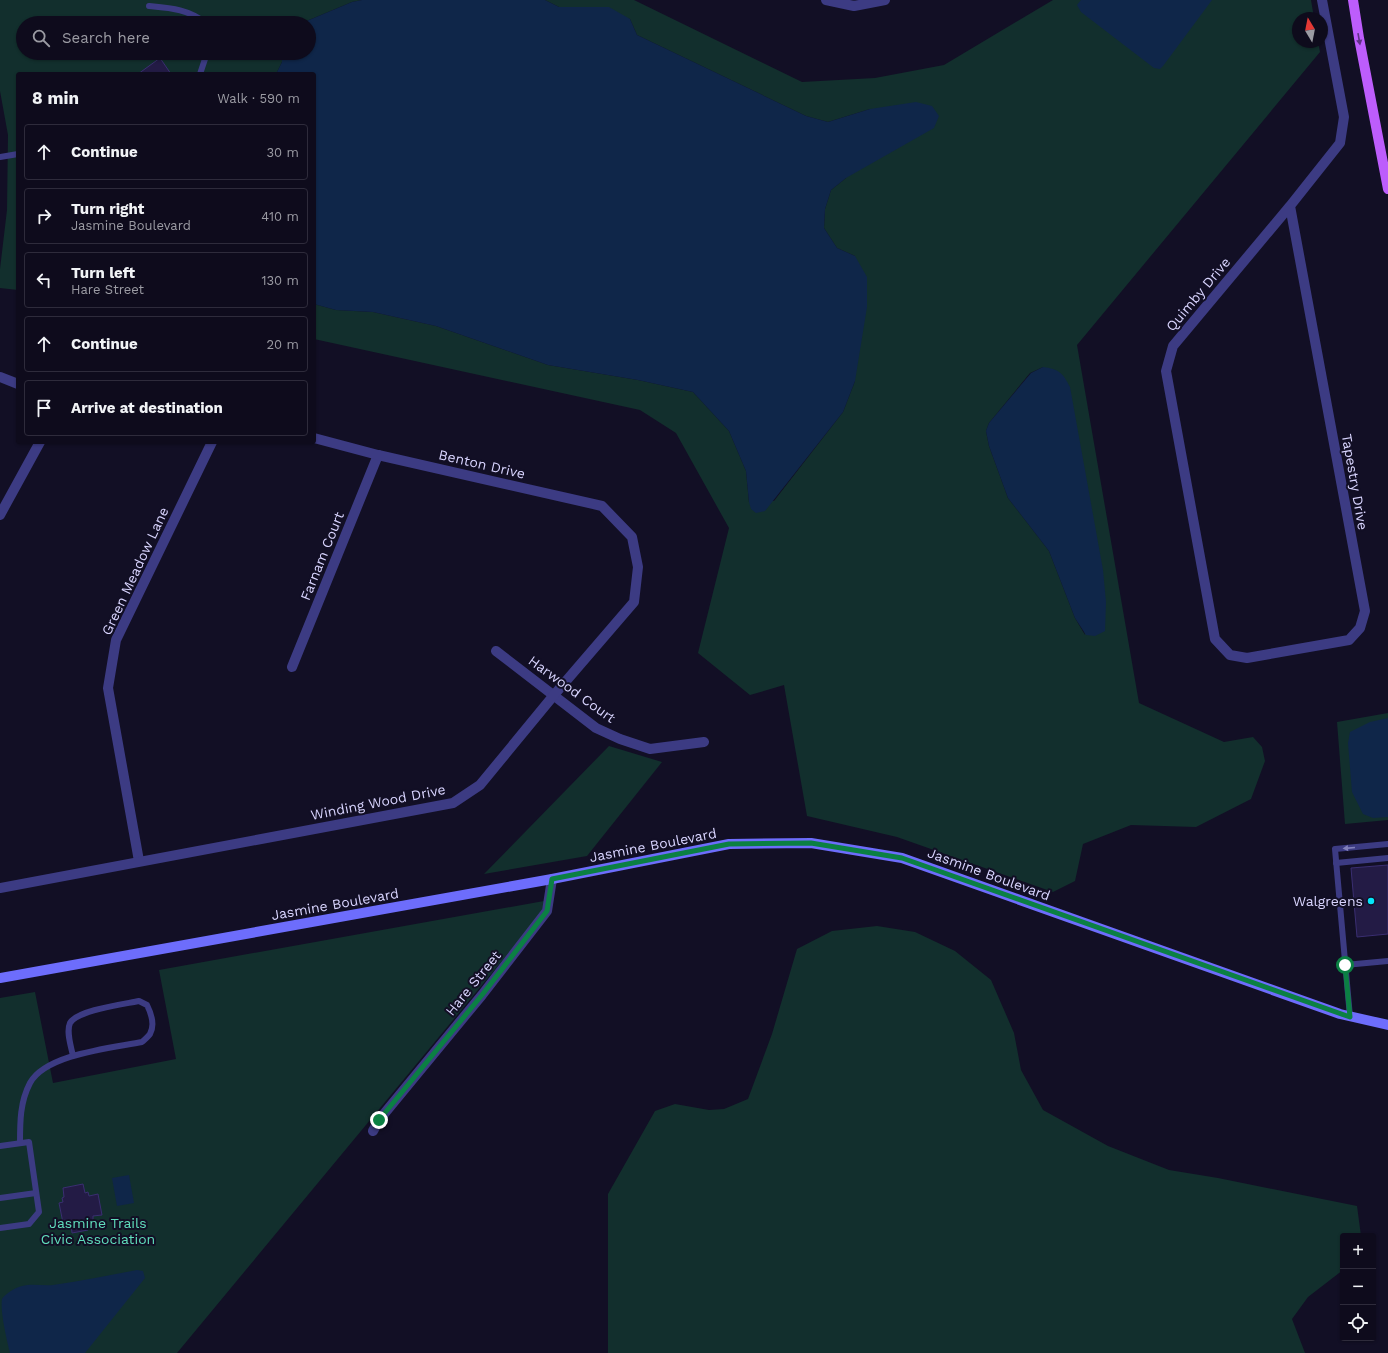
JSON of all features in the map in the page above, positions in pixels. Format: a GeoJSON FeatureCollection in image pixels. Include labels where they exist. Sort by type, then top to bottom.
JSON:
{"type":"FeatureCollection","features":[{"type":"Feature","properties":{"kind":"main road"},"geometry":{"type":"LineString","coordinates":[[1353,0],[1358,38],[1388,189]]}},
{"type":"Feature","properties":{"kind":"street"},"geometry":{"type":"LineString","coordinates":[[826,0],[854,6],[885,0]]}},
{"type":"Feature","properties":{"kind":"street","name":"Quimby Drive"},"geometry":{"type":"LineString","coordinates":[[1230,655],[1215,639],[1166,371],[1173,346],[1290,206],[1340,143],[1344,117],[1322,0]]}},
{"type":"Feature","properties":{"kind":"street","name":"Tapestry Drive"},"geometry":{"type":"LineString","coordinates":[[1230,655],[1247,658],[1349,640],[1360,628],[1365,611],[1290,206]]}},
{"type":"Feature","properties":{"kind":"street"},"geometry":{"type":"LineString","coordinates":[[0,377],[16,383]]}},
{"type":"Feature","properties":{"kind":"street","name":"Benton Drive"},"geometry":{"type":"LineString","coordinates":[[316,439],[378,455],[602,506],[632,537]]}},
{"type":"Feature","properties":{"kind":"street"},"geometry":{"type":"LineString","coordinates":[[0,515],[39,444]]}},
{"type":"Feature","properties":{"kind":"street","name":"Green Meadow Lane"},"geometry":{"type":"LineString","coordinates":[[139,861],[108,688],[116,640],[211,444]]}},
{"type":"Feature","properties":{"kind":"street","name":"Farnam Court"},"geometry":{"type":"LineString","coordinates":[[292,667],[378,455]]}},
{"type":"Feature","properties":{"kind":"street","name":"Winding Wood Drive"},"geometry":{"type":"LineString","coordinates":[[0,888],[453,802],[480,785],[554,695],[634,602],[638,566],[632,537]]}},
{"type":"Feature","properties":{"kind":"street","name":"Harwood Court"},"geometry":{"type":"LineString","coordinates":[[496,651],[596,728],[620,739],[650,749],[704,742]]}},
{"type":"Feature","properties":{"kind":"street","name":"Jasmine Boulevard"},"geometry":{"type":"LineString","coordinates":[[0,978],[552,879],[729,844],[811,843],[902,858],[1350,1017],[1388,1025]]}},
{"type":"Feature","properties":{"kind":"street","name":"Hare Street"},"geometry":{"type":"LineString","coordinates":[[373,1131],[379,1120],[482,995],[547,911],[552,879]]}},
{"type":"Feature","properties":{"kind":"lane"},"geometry":{"type":"LineString","coordinates":[[149,6],[178,9],[192,13],[196,16]]}},
{"type":"Feature","properties":{"kind":"lane"},"geometry":{"type":"LineString","coordinates":[[201,72],[205,60]]}},
{"type":"Feature","properties":{"kind":"lane"},"geometry":{"type":"LineString","coordinates":[[0,157],[16,154]]}},
{"type":"Feature","properties":{"kind":"lane"},"geometry":{"type":"LineString","coordinates":[[1350,1017],[1334,849],[1388,844]]}},
{"type":"Feature","properties":{"kind":"lane"},"geometry":{"type":"LineString","coordinates":[[1336,863],[1388,858]]}},
{"type":"Feature","properties":{"kind":"lane"},"geometry":{"type":"LineString","coordinates":[[1345,965],[1388,961]]}},
{"type":"Feature","properties":{"kind":"lane"},"geometry":{"type":"LineString","coordinates":[[20,1143],[20,1121],[23,1102],[30,1082],[41,1070],[62,1059],[142,1042],[150,1034],[152,1024],[151,1013],[147,1005],[139,1001],[84,1012],[75,1016],[70,1023],[68,1031],[73,1056]]}},
{"type":"Feature","properties":{"kind":"lane"},"geometry":{"type":"LineString","coordinates":[[0,1146],[30,1142],[39,1212],[29,1224],[0,1228]]}},
{"type":"Feature","properties":{"kind":"lane"},"geometry":{"type":"LineString","coordinates":[[0,1198],[36,1193]]}},
{"type":"Feature","properties":{"kind":"green space"},"geometry":{"type":"Polygon","coordinates":[[[0,0],[362,0],[352,2],[316,17],[16,16],[16,60],[282,60],[282,62],[277,72],[16,72],[16,290],[0,288],[0,269],[7,210],[8,135],[0,91],[0,0]]]}},
{"type":"Feature","properties":{"kind":"green space"},"geometry":{"type":"Polygon","coordinates":[[[545,0],[634,0],[802,82],[875,78],[944,65],[1053,0],[1311,0],[1313,12],[1292,12],[1292,48],[1319,48],[1320,52],[1077,345],[1139,703],[1224,742],[1253,737],[1262,747],[1265,761],[1251,799],[1196,827],[1131,825],[1083,844],[1075,881],[1053,892],[897,837],[807,816],[784,685],[750,695],[698,653],[729,528],[676,433],[640,410],[316,339],[316,305],[336,310],[373,312],[436,326],[548,365],[638,380],[693,392],[729,431],[746,471],[749,502],[774,501],[843,412],[855,381],[855,256],[837,248],[824,228],[825,209],[831,190],[846,178],[870,109],[828,122],[806,116],[637,35],[630,19],[583,7],[559,7],[545,0]],[[1043,367],[1030,373],[989,423],[986,431],[989,446],[1008,498],[1049,551],[1075,618],[1085,635],[1043,367]]]}},
{"type":"Feature","properties":{"kind":"green space"},"geometry":{"type":"Polygon","coordinates":[[[1388,713],[1388,820],[1345,824],[1337,722],[1388,713]]]}},
{"type":"Feature","properties":{"kind":"green space"},"geometry":{"type":"Polygon","coordinates":[[[609,746],[662,762],[587,856],[484,874],[609,746]]]}},
{"type":"Feature","properties":{"kind":"green space","name":"Jasmine Trails Civic Association"},"geometry":{"type":"Polygon","coordinates":[[[544,901],[545,909],[177,1353],[0,1353],[0,998],[35,992],[53,1083],[176,1059],[159,970],[544,901]]]}},
{"type":"Feature","properties":{"kind":"green space"},"geometry":{"type":"Polygon","coordinates":[[[877,926],[915,932],[955,951],[991,980],[1014,1033],[1021,1070],[1043,1110],[1108,1146],[1169,1170],[1218,1178],[1357,1206],[1361,1233],[1340,1233],[1340,1272],[1308,1297],[1292,1319],[1305,1353],[608,1353],[608,1194],[655,1111],[675,1104],[709,1110],[724,1109],[748,1099],[772,1034],[797,949],[832,931],[877,926]]]}},
{"type":"Feature","properties":{"kind":"water"},"geometry":{"type":"Polygon","coordinates":[[[362,0],[545,0],[559,7],[609,7],[630,19],[637,35],[806,116],[828,122],[870,109],[916,102],[932,106],[939,116],[934,128],[846,178],[831,190],[825,209],[824,228],[837,248],[855,256],[867,277],[867,307],[855,381],[843,412],[765,511],[756,513],[751,509],[746,471],[729,431],[693,392],[638,380],[548,365],[436,326],[373,312],[336,310],[316,305],[316,72],[277,72],[282,60],[316,60],[316,17],[352,2],[362,0]]]}},
{"type":"Feature","properties":{"kind":"water"},"geometry":{"type":"Polygon","coordinates":[[[1081,0],[1212,0],[1160,69],[1154,68],[1081,12],[1077,5],[1081,0]]]}},
{"type":"Feature","properties":{"kind":"water"},"geometry":{"type":"Polygon","coordinates":[[[1043,367],[1060,372],[1070,387],[1103,570],[1106,602],[1105,631],[1095,636],[1086,635],[1075,618],[1049,551],[1008,498],[989,446],[986,431],[989,423],[1031,373],[1043,367]]]}},
{"type":"Feature","properties":{"kind":"water"},"geometry":{"type":"Polygon","coordinates":[[[1388,718],[1388,817],[1373,818],[1363,814],[1352,792],[1348,743],[1350,732],[1370,722],[1388,718]]]}},
{"type":"Feature","properties":{"kind":"water"},"geometry":{"type":"Polygon","coordinates":[[[129,1175],[134,1203],[117,1206],[112,1178],[129,1175]]]}},
{"type":"Feature","properties":{"kind":"water"},"geometry":{"type":"Polygon","coordinates":[[[137,1270],[143,1271],[145,1278],[85,1353],[10,1353],[4,1326],[2,1299],[11,1291],[26,1285],[53,1285],[137,1270]]]}},
{"type":"Feature","properties":{"kind":"building"},"geometry":{"type":"Polygon","coordinates":[[[157,60],[161,60],[170,72],[141,72],[157,60]]]}},
{"type":"Feature","properties":{"kind":"building","name":"Walgreens"},"geometry":{"type":"Polygon","coordinates":[[[1388,865],[1388,934],[1357,937],[1351,868],[1388,865]]]}},
{"type":"Feature","properties":{"kind":"building"},"geometry":{"type":"Polygon","coordinates":[[[83,1184],[85,1193],[88,1192],[89,1196],[98,1194],[102,1215],[93,1216],[93,1220],[87,1221],[88,1230],[72,1233],[71,1224],[66,1225],[66,1222],[63,1223],[59,1203],[63,1202],[63,1188],[83,1184]]]}},
{"type":"Feature","properties":{"kind":"place","name":"Walgreens"},"geometry":{"type":"Point","coordinates":[1371,901]}},
{"type":"Feature","properties":{"kind":"route"},"geometry":{"type":"LineString","coordinates":[[379,1120],[482,995],[547,911],[552,879],[729,844],[811,843],[902,858],[1350,1017],[1345,965]]}}]}
